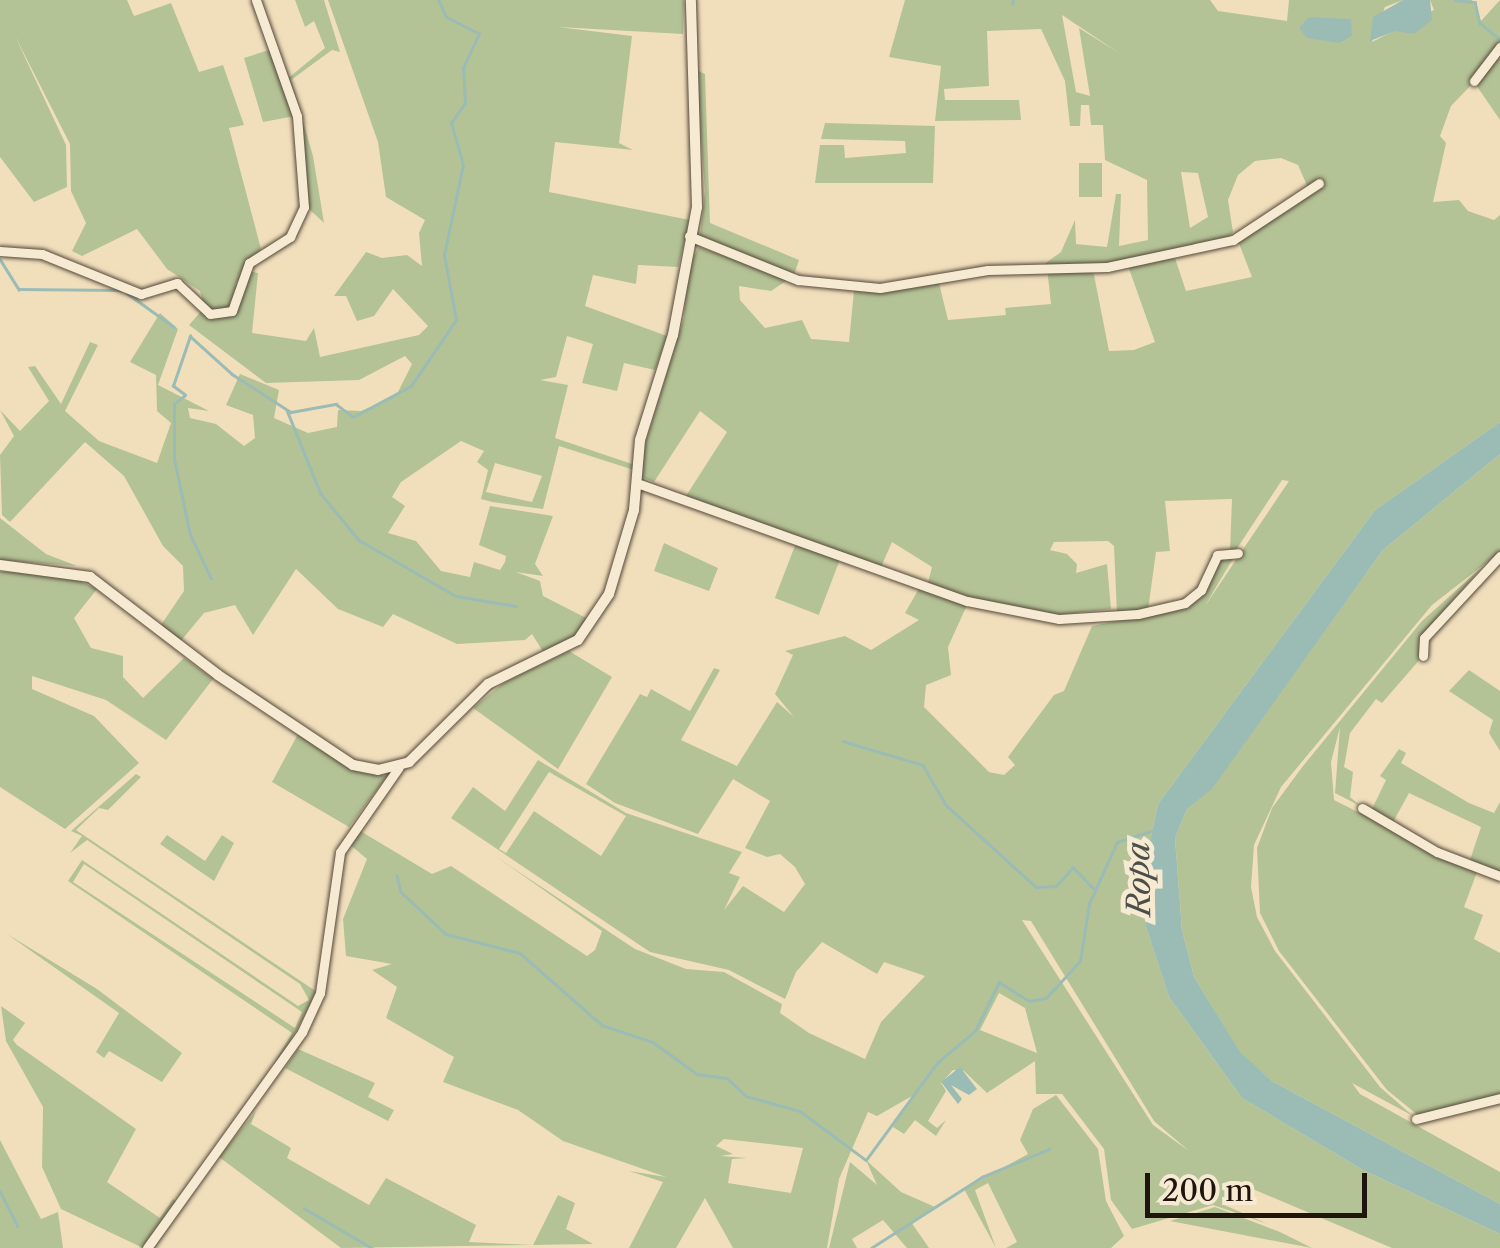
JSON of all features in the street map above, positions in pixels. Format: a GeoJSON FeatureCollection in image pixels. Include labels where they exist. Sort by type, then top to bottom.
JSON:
{"type":"FeatureCollection","features":[{"type":"Feature","properties":{"kind":"street"},"geometry":{"type":"LineString","coordinates":[[0,251],[42,254],[141,294],[178,283],[210,314],[232,311],[249,263],[290,237],[304,207],[297,116],[256,0]]}},
{"type":"Feature","properties":{"kind":"street"},"geometry":{"type":"LineString","coordinates":[[147,1248],[302,1032],[320,993],[340,852],[399,767],[488,684],[564,650],[594,622],[609,594],[638,483],[640,440],[673,335],[700,184],[691,0]]}},
{"type":"Feature","properties":{"kind":"street"},"geometry":{"type":"LineString","coordinates":[[1474,81],[1500,47]]}},
{"type":"Feature","properties":{"kind":"street"},"geometry":{"type":"LineString","coordinates":[[689,236],[798,280],[880,288],[1004,269],[1106,267],[1233,240],[1320,183]]}},
{"type":"Feature","properties":{"kind":"street"},"geometry":{"type":"LineString","coordinates":[[638,483],[966,600],[1059,619],[1138,614],[1185,603],[1202,590],[1218,556],[1238,553]]}},
{"type":"Feature","properties":{"kind":"street"},"geometry":{"type":"LineString","coordinates":[[1424,656],[1424,638],[1500,556]]}},
{"type":"Feature","properties":{"kind":"street"},"geometry":{"type":"LineString","coordinates":[[0,564],[90,577],[218,674],[353,765],[399,767]]}},
{"type":"Feature","properties":{"kind":"street"},"geometry":{"type":"LineString","coordinates":[[1362,808],[1437,852],[1500,876]]}},
{"type":"Feature","properties":{"kind":"street"},"geometry":{"type":"LineString","coordinates":[[1416,1119],[1500,1098]]}},
{"type":"Feature","properties":{"kind":"green space"},"geometry":{"type":"Polygon","coordinates":[[[0,0],[127,0],[134,16],[171,3],[199,72],[223,65],[244,125],[229,128],[261,249],[235,285],[243,284],[248,271],[258,273],[252,333],[306,341],[314,328],[320,357],[419,335],[428,326],[393,289],[374,316],[357,321],[346,296],[334,296],[366,252],[382,258],[407,255],[422,266],[419,233],[425,220],[386,197],[378,142],[328,0],[684,0],[683,34],[558,27],[632,36],[619,143],[633,150],[555,142],[549,192],[690,220],[678,267],[638,265],[636,284],[593,275],[585,306],[667,336],[655,370],[624,363],[617,391],[582,383],[593,344],[567,336],[556,377],[540,380],[568,385],[555,438],[635,465],[634,470],[559,446],[543,509],[492,502],[481,499],[488,470],[477,462],[484,451],[461,441],[401,482],[392,497],[405,506],[388,533],[416,541],[441,571],[470,577],[474,562],[500,570],[505,562],[506,556],[479,545],[490,506],[553,516],[535,564],[543,576],[516,572],[540,581],[543,596],[590,620],[573,637],[544,653],[532,634],[525,640],[457,644],[393,614],[383,627],[338,609],[296,569],[253,635],[235,605],[204,613],[180,642],[161,625],[184,591],[183,566],[163,546],[124,476],[85,442],[10,522],[2,515],[0,455],[14,436],[0,410],[20,431],[49,401],[28,367],[35,366],[61,404],[90,342],[98,345],[65,411],[99,441],[157,463],[171,423],[157,411],[156,375],[130,362],[160,313],[178,329],[158,385],[209,411],[188,408],[190,418],[216,424],[244,446],[255,438],[253,415],[226,405],[240,374],[279,390],[274,418],[308,433],[337,427],[338,410],[361,411],[396,396],[412,364],[405,356],[359,380],[266,383],[189,325],[204,308],[200,291],[167,269],[137,229],[82,256],[72,251],[86,223],[71,191],[70,144],[15,36],[66,145],[67,187],[34,202],[0,157],[0,0]],[[495,463],[486,492],[532,502],[542,476],[495,463]]]}},
{"type":"Feature","properties":{"kind":"green space"},"geometry":{"type":"Polygon","coordinates":[[[295,0],[324,0],[340,52],[332,50],[291,80],[313,156],[324,223],[308,208],[302,125],[287,79],[325,48],[314,21],[305,27],[295,0]]]}},
{"type":"Feature","properties":{"kind":"green space"},"geometry":{"type":"Polygon","coordinates":[[[905,0],[1210,0],[1218,11],[1287,21],[1289,0],[1403,0],[1385,7],[1372,42],[1434,10],[1430,0],[1472,0],[1481,21],[1500,0],[1500,120],[1474,82],[1451,106],[1440,136],[1446,143],[1433,202],[1459,200],[1468,211],[1494,220],[1500,215],[1500,422],[1375,510],[1158,804],[1148,850],[1146,927],[1169,997],[1242,1098],[1363,1170],[1500,1234],[1500,1248],[1392,1248],[1248,1187],[1222,1204],[1268,1224],[1213,1205],[1132,1229],[1111,1200],[1104,1149],[1062,1094],[1036,1094],[1035,1061],[987,1093],[964,1071],[953,1070],[941,1083],[946,1091],[928,1121],[937,1128],[946,1120],[936,1136],[915,1120],[904,1134],[893,1127],[912,1096],[877,1116],[868,1112],[839,1179],[827,1248],[733,1248],[705,1198],[676,1248],[629,1248],[663,1182],[629,1171],[666,1177],[563,1141],[518,1110],[443,1082],[454,1057],[386,1018],[397,987],[372,970],[392,964],[346,956],[343,919],[367,859],[348,843],[357,829],[432,874],[451,866],[587,956],[595,950],[602,931],[495,856],[635,949],[686,969],[724,972],[782,1004],[780,1013],[809,1033],[865,1059],[881,1022],[925,976],[884,962],[877,974],[822,942],[796,972],[785,999],[729,970],[650,952],[451,818],[473,787],[505,811],[538,760],[626,813],[742,852],[729,873],[740,877],[724,910],[743,886],[784,912],[805,884],[795,867],[780,854],[767,857],[745,848],[770,801],[733,779],[698,834],[615,803],[586,784],[640,694],[647,697],[651,689],[690,711],[714,668],[720,670],[681,740],[737,766],[777,702],[794,717],[775,694],[793,655],[785,651],[845,636],[871,650],[919,620],[905,613],[921,585],[967,605],[948,647],[951,675],[926,685],[924,707],[989,772],[1004,775],[1015,765],[1008,757],[1054,695],[1064,691],[1092,626],[1183,608],[1203,592],[1220,557],[1235,555],[1205,606],[1289,481],[1282,480],[1236,550],[1230,551],[1232,499],[1165,501],[1170,551],[1156,552],[1148,610],[1117,614],[1114,546],[1108,541],[1054,542],[1050,550],[1067,554],[1077,564],[1076,573],[1107,564],[1111,609],[1057,615],[966,598],[928,583],[932,567],[892,542],[881,567],[686,496],[727,432],[700,411],[654,482],[642,477],[644,447],[684,318],[688,266],[699,247],[789,279],[771,291],[739,286],[740,300],[765,328],[802,320],[811,339],[849,342],[854,291],[939,283],[948,320],[1006,315],[1005,308],[1051,304],[1047,268],[1093,270],[1109,351],[1134,350],[1155,342],[1127,263],[1173,252],[1186,291],[1252,277],[1238,241],[1309,190],[1298,165],[1281,158],[1255,161],[1238,175],[1228,200],[1233,232],[1228,237],[1105,265],[1043,265],[1061,252],[1075,220],[1076,244],[1107,247],[1116,194],[1121,194],[1119,246],[1148,240],[1147,180],[1105,160],[1103,125],[1091,125],[1089,105],[1081,105],[1080,126],[1070,126],[1065,81],[1041,29],[987,31],[989,86],[944,89],[945,100],[1019,100],[1021,120],[935,121],[941,66],[889,57],[905,0]],[[1062,15],[1076,92],[1090,96],[1079,28],[1119,53],[1062,15]],[[1181,172],[1190,228],[1208,217],[1198,173],[1181,172]],[[549,772],[499,849],[506,853],[534,811],[601,856],[626,816],[549,772]],[[1022,920],[1153,1125],[1189,1151],[1154,1121],[1031,921],[1022,920]],[[999,993],[980,1030],[1037,1053],[1025,1008],[999,993]],[[724,1139],[716,1146],[733,1154],[721,1156],[747,1158],[732,1159],[728,1183],[791,1193],[803,1148],[724,1139]]]}},
{"type":"Feature","properties":{"kind":"green space"},"geometry":{"type":"Polygon","coordinates":[[[272,49],[295,116],[263,122],[244,58],[272,49]]]}},
{"type":"Feature","properties":{"kind":"green space"},"geometry":{"type":"Polygon","coordinates":[[[696,70],[705,74],[710,223],[799,260],[794,275],[700,236],[705,191],[696,70]]]}},
{"type":"Feature","properties":{"kind":"green space"},"geometry":{"type":"Polygon","coordinates":[[[825,123],[935,126],[933,183],[815,183],[820,145],[844,145],[845,158],[906,153],[905,141],[821,139],[825,123]]]}},
{"type":"Feature","properties":{"kind":"green space"},"geometry":{"type":"Polygon","coordinates":[[[1079,163],[1102,163],[1102,197],[1079,197],[1079,163]]]}},
{"type":"Feature","properties":{"kind":"green space"},"geometry":{"type":"Polygon","coordinates":[[[1500,454],[1500,552],[1432,605],[1281,787],[1254,845],[1251,887],[1257,917],[1275,951],[1380,1087],[1413,1116],[1352,1083],[1360,1094],[1500,1172],[1500,1204],[1272,1081],[1240,1053],[1194,977],[1182,930],[1175,838],[1187,809],[1212,788],[1383,550],[1500,454]]]}},
{"type":"Feature","properties":{"kind":"green space"},"geometry":{"type":"Polygon","coordinates":[[[0,518],[46,554],[77,566],[0,560],[0,518]]]}},
{"type":"Feature","properties":{"kind":"green space"},"geometry":{"type":"Polygon","coordinates":[[[664,543],[718,568],[709,591],[654,571],[664,543]]]}},
{"type":"Feature","properties":{"kind":"green space"},"geometry":{"type":"Polygon","coordinates":[[[796,543],[840,560],[819,615],[775,598],[796,543]]]}},
{"type":"Feature","properties":{"kind":"green space"},"geometry":{"type":"Polygon","coordinates":[[[1481,568],[1423,635],[1422,657],[1382,703],[1376,699],[1350,733],[1344,767],[1353,772],[1350,797],[1362,807],[1335,793],[1340,727],[1331,762],[1334,800],[1477,872],[1464,907],[1483,915],[1474,939],[1500,953],[1500,1095],[1419,1116],[1387,1090],[1279,951],[1260,913],[1257,848],[1272,808],[1303,766],[1422,621],[1481,568]]]}},
{"type":"Feature","properties":{"kind":"green space"},"geometry":{"type":"Polygon","coordinates":[[[0,572],[69,576],[97,589],[74,618],[91,648],[123,656],[123,677],[143,698],[184,658],[213,679],[166,740],[106,700],[32,676],[32,689],[94,716],[139,763],[65,829],[0,787],[0,572]]]}},
{"type":"Feature","properties":{"kind":"green space"},"geometry":{"type":"Polygon","coordinates":[[[569,651],[612,677],[558,769],[473,708],[505,682],[569,651]]]}},
{"type":"Feature","properties":{"kind":"green space"},"geometry":{"type":"Polygon","coordinates":[[[1469,670],[1500,691],[1500,751],[1489,733],[1493,720],[1449,691],[1469,670]]]}},
{"type":"Feature","properties":{"kind":"green space"},"geometry":{"type":"Polygon","coordinates":[[[298,734],[358,772],[387,776],[349,827],[272,782],[298,734]]]}},
{"type":"Feature","properties":{"kind":"green space"},"geometry":{"type":"Polygon","coordinates":[[[1399,749],[1406,753],[1401,763],[1469,803],[1494,813],[1500,802],[1500,873],[1469,863],[1481,827],[1409,793],[1392,824],[1371,811],[1386,780],[1380,776],[1399,749]]]}},
{"type":"Feature","properties":{"kind":"green space"},"geometry":{"type":"Polygon","coordinates":[[[136,774],[141,777],[108,810],[99,808],[76,830],[317,992],[277,1067],[273,1065],[292,1033],[68,881],[82,860],[298,1006],[309,1000],[300,984],[87,840],[70,853],[82,836],[71,831],[136,774]],[[84,864],[73,882],[295,1028],[302,1012],[84,864]]]}},
{"type":"Feature","properties":{"kind":"green space"},"geometry":{"type":"Polygon","coordinates":[[[167,835],[205,861],[222,835],[234,843],[214,881],[160,844],[167,835]]]}},
{"type":"Feature","properties":{"kind":"green space"},"geometry":{"type":"Polygon","coordinates":[[[7,934],[97,989],[182,1053],[162,1082],[109,1051],[104,1058],[96,1052],[119,1013],[7,934]]]}},
{"type":"Feature","properties":{"kind":"green space"},"geometry":{"type":"Polygon","coordinates":[[[1,1006],[25,1023],[13,1040],[17,1045],[136,1129],[107,1182],[160,1218],[173,1199],[178,1202],[143,1248],[61,1209],[42,1167],[43,1107],[6,1041],[1,1006]]]}},
{"type":"Feature","properties":{"kind":"green space"},"geometry":{"type":"Polygon","coordinates":[[[298,1049],[375,1083],[368,1097],[394,1110],[388,1121],[285,1068],[298,1049]]]}},
{"type":"Feature","properties":{"kind":"green space"},"geometry":{"type":"Polygon","coordinates":[[[1056,1095],[1098,1149],[1106,1201],[1124,1236],[1111,1248],[1006,1248],[1017,1242],[988,1183],[975,1190],[996,1248],[964,1189],[1028,1154],[1020,1140],[1033,1109],[1056,1095]]]}},
{"type":"Feature","properties":{"kind":"green space"},"geometry":{"type":"Polygon","coordinates":[[[256,1111],[251,1124],[291,1148],[287,1158],[369,1205],[386,1178],[476,1225],[469,1242],[532,1245],[341,1248],[219,1157],[256,1111]]]}},
{"type":"Feature","properties":{"kind":"green space"},"geometry":{"type":"Polygon","coordinates":[[[0,1140],[41,1219],[58,1212],[63,1248],[0,1248],[0,1140]]]}},
{"type":"Feature","properties":{"kind":"green space"},"geometry":{"type":"Polygon","coordinates":[[[866,1160],[901,1192],[935,1207],[911,1222],[929,1248],[907,1248],[883,1220],[852,1239],[857,1248],[829,1248],[850,1162],[877,1185],[866,1160]]]}},
{"type":"Feature","properties":{"kind":"green space"},"geometry":{"type":"Polygon","coordinates":[[[558,1195],[575,1203],[566,1229],[593,1244],[533,1245],[558,1195]]]}},
{"type":"Feature","properties":{"kind":"green space"},"geometry":{"type":"Polygon","coordinates":[[[1215,1207],[1280,1232],[1312,1248],[1170,1221],[1215,1207]]]}},
{"type":"Feature","properties":{"kind":"water"},"geometry":{"type":"Polygon","coordinates":[[[1403,0],[1430,0],[1432,20],[1414,34],[1395,31],[1370,41],[1373,17],[1403,0]]]}},
{"type":"Feature","properties":{"kind":"water"},"geometry":{"type":"Polygon","coordinates":[[[1309,17],[1351,19],[1352,36],[1339,43],[1307,38],[1299,28],[1309,17]]]}},
{"type":"Feature","properties":{"kind":"water"},"geometry":{"type":"Polygon","coordinates":[[[1500,422],[1500,454],[1383,550],[1212,789],[1187,809],[1175,838],[1182,930],[1194,977],[1240,1052],[1272,1081],[1500,1204],[1500,1234],[1363,1170],[1242,1098],[1169,997],[1146,927],[1148,850],[1158,804],[1375,510],[1500,422]]]}},
{"type":"Feature","properties":{"kind":"water"},"geometry":{"type":"Polygon","coordinates":[[[960,1067],[977,1089],[969,1095],[951,1085],[962,1099],[958,1104],[941,1082],[960,1067]]]}},
{"type":"Feature","properties":{"kind":"waterway"},"geometry":{"type":"LineString","coordinates":[[211,579],[190,535],[174,459],[174,404],[185,395],[173,386],[190,336],[232,374],[291,412],[336,404],[353,417],[411,386],[456,320],[444,255],[463,165],[451,123],[465,103],[463,68],[479,34],[446,17],[438,0]]}},
{"type":"Feature","properties":{"kind":"waterway"},"geometry":{"type":"LineString","coordinates":[[1012,4],[1013,0]]}},
{"type":"Feature","properties":{"kind":"waterway"},"geometry":{"type":"LineString","coordinates":[[1455,0],[1475,2],[1480,23],[1500,39]]}},
{"type":"Feature","properties":{"kind":"waterway"},"geometry":{"type":"LineString","coordinates":[[0,259],[19,289],[120,290]]}},
{"type":"Feature","properties":{"kind":"waterway"},"geometry":{"type":"LineString","coordinates":[[127,293],[174,327]]}},
{"type":"Feature","properties":{"kind":"waterway"},"geometry":{"type":"LineString","coordinates":[[287,410],[321,494],[359,540],[456,596],[516,606]]}},
{"type":"Feature","properties":{"kind":"waterway"},"geometry":{"type":"LineString","coordinates":[[843,741],[923,765],[946,805],[1036,887],[1056,886],[1073,867],[1094,889]]}},
{"type":"Feature","properties":{"kind":"waterway","name":"Ropa"},"geometry":{"type":"LineString","coordinates":[[397,875],[401,892],[446,934],[520,953],[602,1025],[653,1042],[697,1074],[727,1078],[746,1096],[800,1111],[866,1160],[937,1063],[975,1031],[999,982],[1030,1001],[1046,998],[1080,961],[1089,904],[1117,842],[1153,830]]}},
{"type":"Feature","properties":{"kind":"waterway"},"geometry":{"type":"LineString","coordinates":[[871,1248],[982,1177],[1049,1149]]}},
{"type":"Feature","properties":{"kind":"waterway"},"geometry":{"type":"LineString","coordinates":[[0,1191],[18,1226]]}},
{"type":"Feature","properties":{"kind":"waterway"},"geometry":{"type":"LineString","coordinates":[[304,1208],[372,1248]]}}]}
